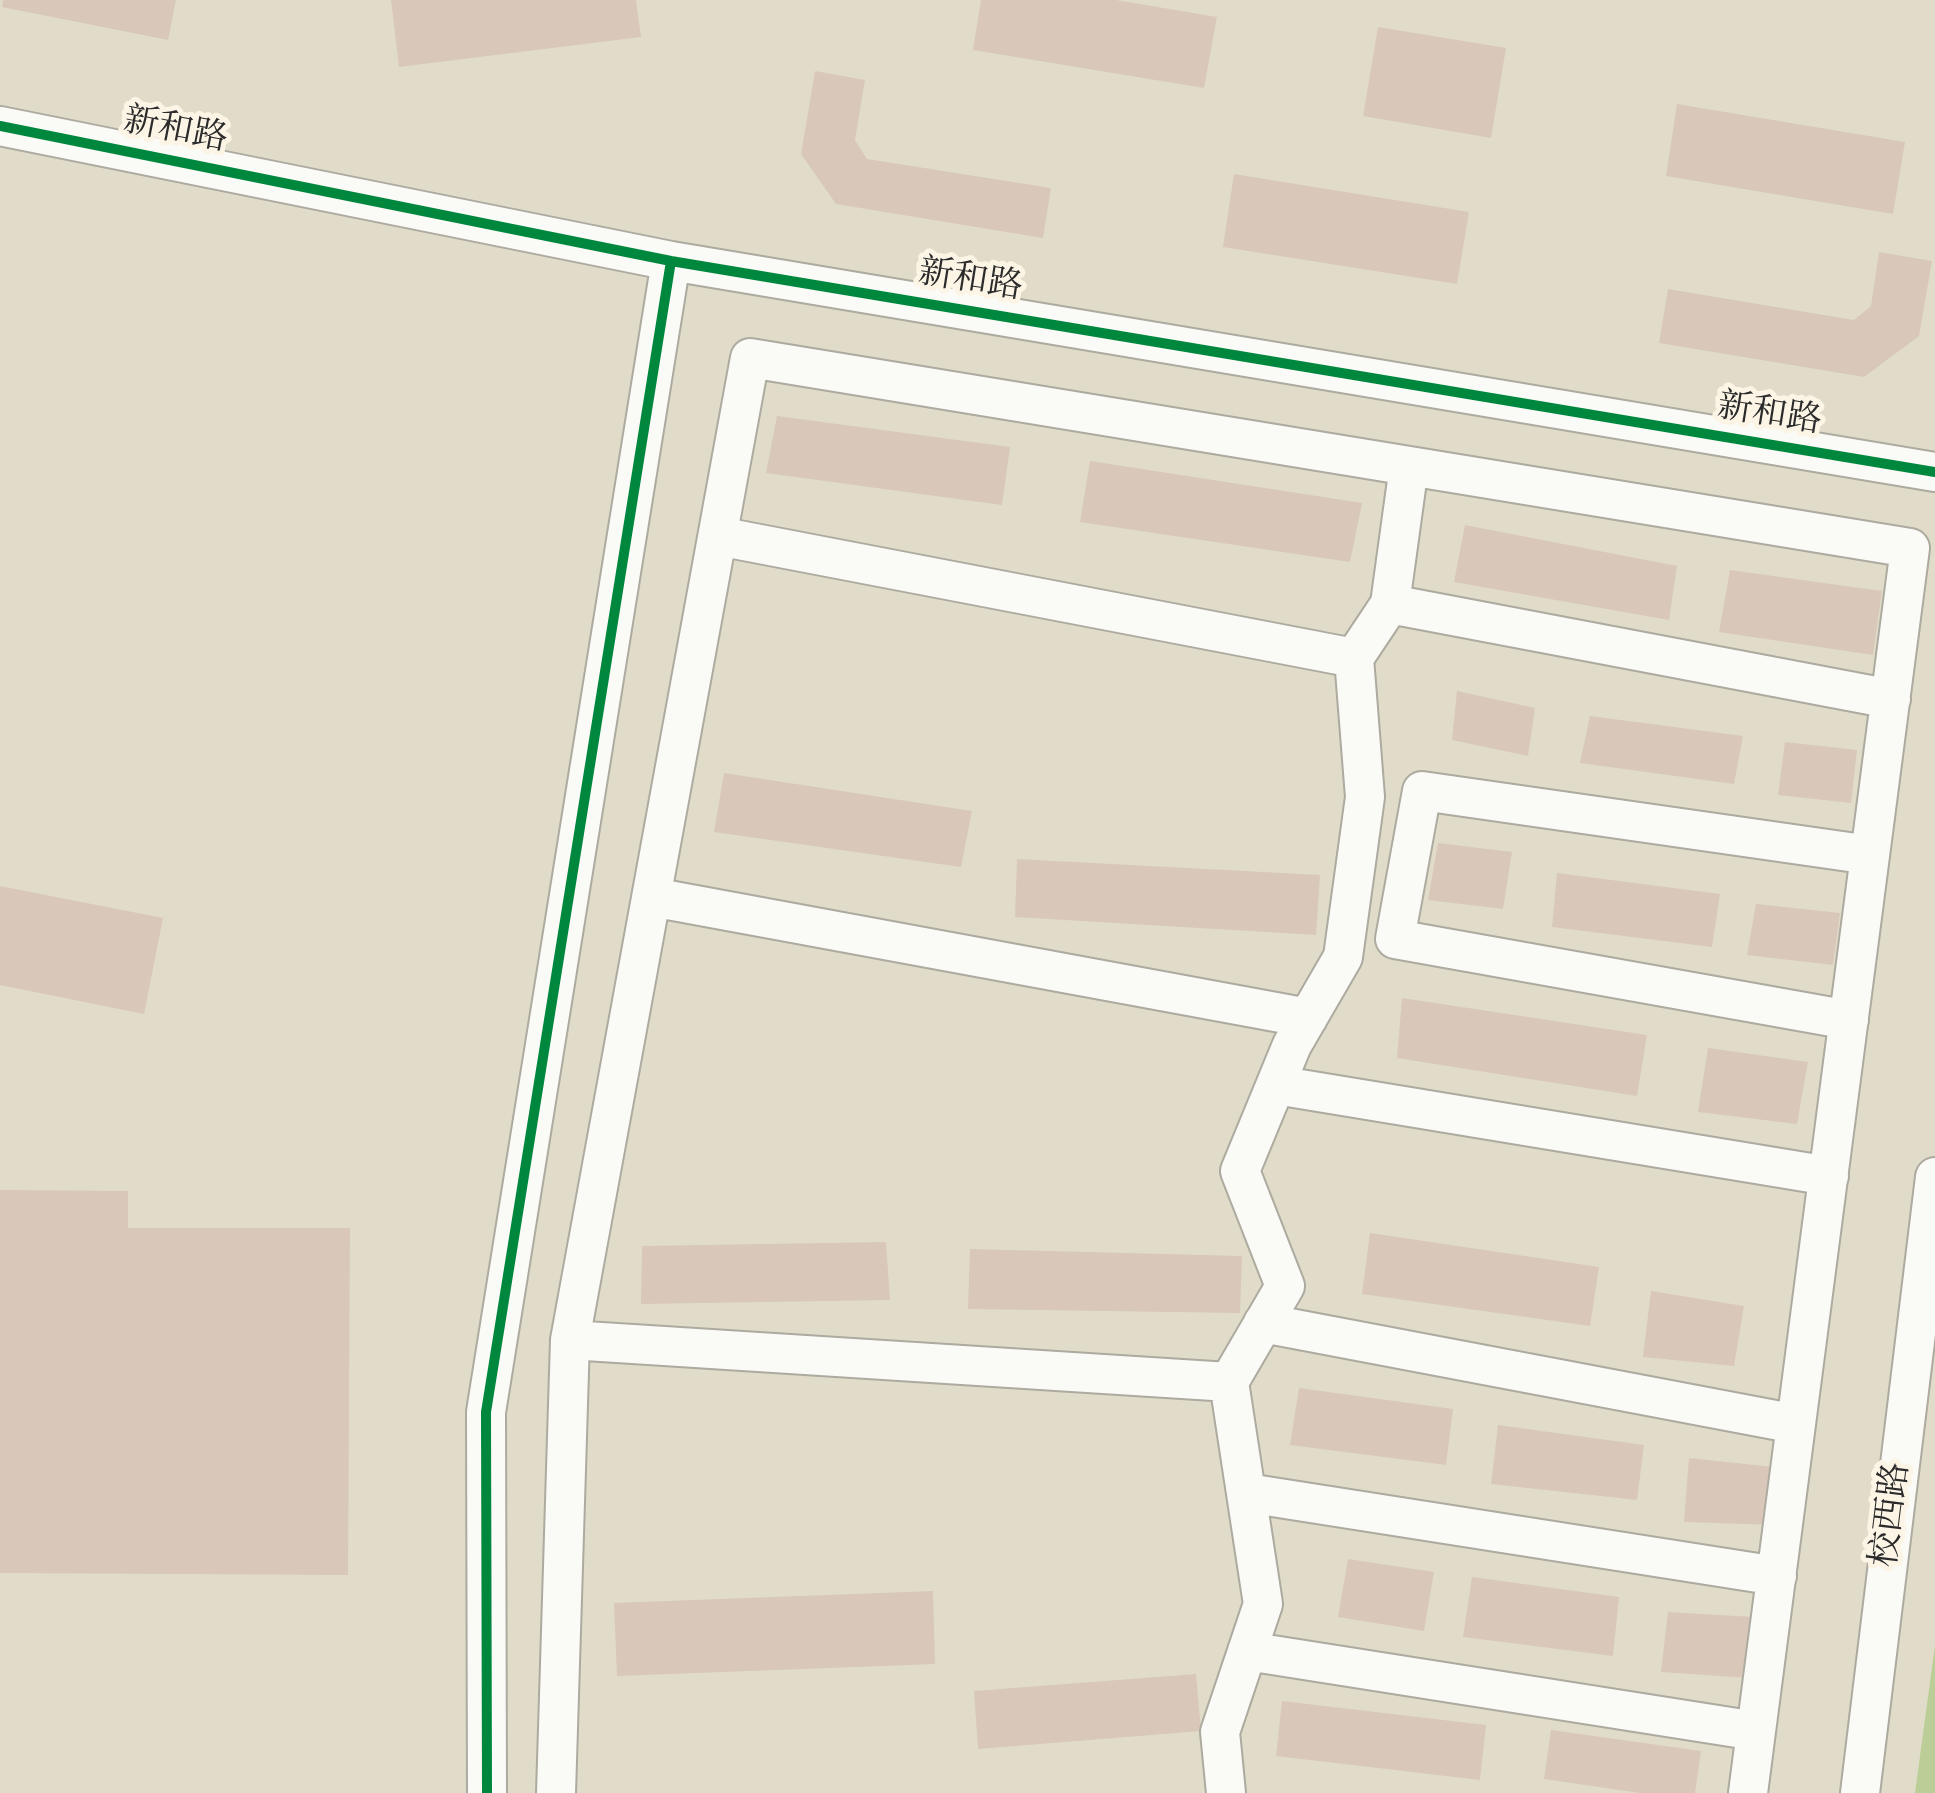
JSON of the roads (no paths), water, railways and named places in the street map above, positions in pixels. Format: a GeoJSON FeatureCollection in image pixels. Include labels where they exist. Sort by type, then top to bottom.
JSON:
{"type":"FeatureCollection","features":[{"type":"Feature","properties":{"kind":"street","name":"新和路"},"geometry":{"type":"LineString","coordinates":[[0,126],[671,262],[1935,472]]}},
{"type":"Feature","properties":{"kind":"street"},"geometry":{"type":"LineString","coordinates":[[486,1793],[486,1412],[671,262]]}},
{"type":"Feature","properties":{"kind":"street"},"geometry":{"type":"LineString","coordinates":[[556,1793],[570,1340],[750,358],[1910,548],[1748,1793]]}},
{"type":"Feature","properties":{"kind":"street"},"geometry":{"type":"LineString","coordinates":[[1226,1793],[1220,1732],[1263,1604],[1229,1382],[1285,1286],[1240,1171],[1308,1018],[1343,958],[1362,815],[1354,658],[1390,604],[1409,466]]}},
{"type":"Feature","properties":{"kind":"street"},"geometry":{"type":"LineString","coordinates":[[718,536],[1354,658]]}},
{"type":"Feature","properties":{"kind":"street"},"geometry":{"type":"LineString","coordinates":[[1390,604],[1890,699]]}},
{"type":"Feature","properties":{"kind":"street"},"geometry":{"type":"LineString","coordinates":[[1849,1020],[1395,938],[1422,791],[1870,855]]}},
{"type":"Feature","properties":{"kind":"street"},"geometry":{"type":"LineString","coordinates":[[652,897],[1308,1018]]}},
{"type":"Feature","properties":{"kind":"street"},"geometry":{"type":"LineString","coordinates":[[1276,1085],[1829,1176]]}},
{"type":"Feature","properties":{"kind":"street","name":"校西路"},"geometry":{"type":"LineString","coordinates":[[1860,1793],[1935,1177]]}},
{"type":"Feature","properties":{"kind":"street"},"geometry":{"type":"LineString","coordinates":[[1263,1323],[1796,1424]]}},
{"type":"Feature","properties":{"kind":"street"},"geometry":{"type":"LineString","coordinates":[[570,1340],[1229,1382]]}},
{"type":"Feature","properties":{"kind":"street"},"geometry":{"type":"LineString","coordinates":[[1247,1493],[1776,1576]]}},
{"type":"Feature","properties":{"kind":"street"},"geometry":{"type":"LineString","coordinates":[[1247,1651],[1756,1731]]}}]}
